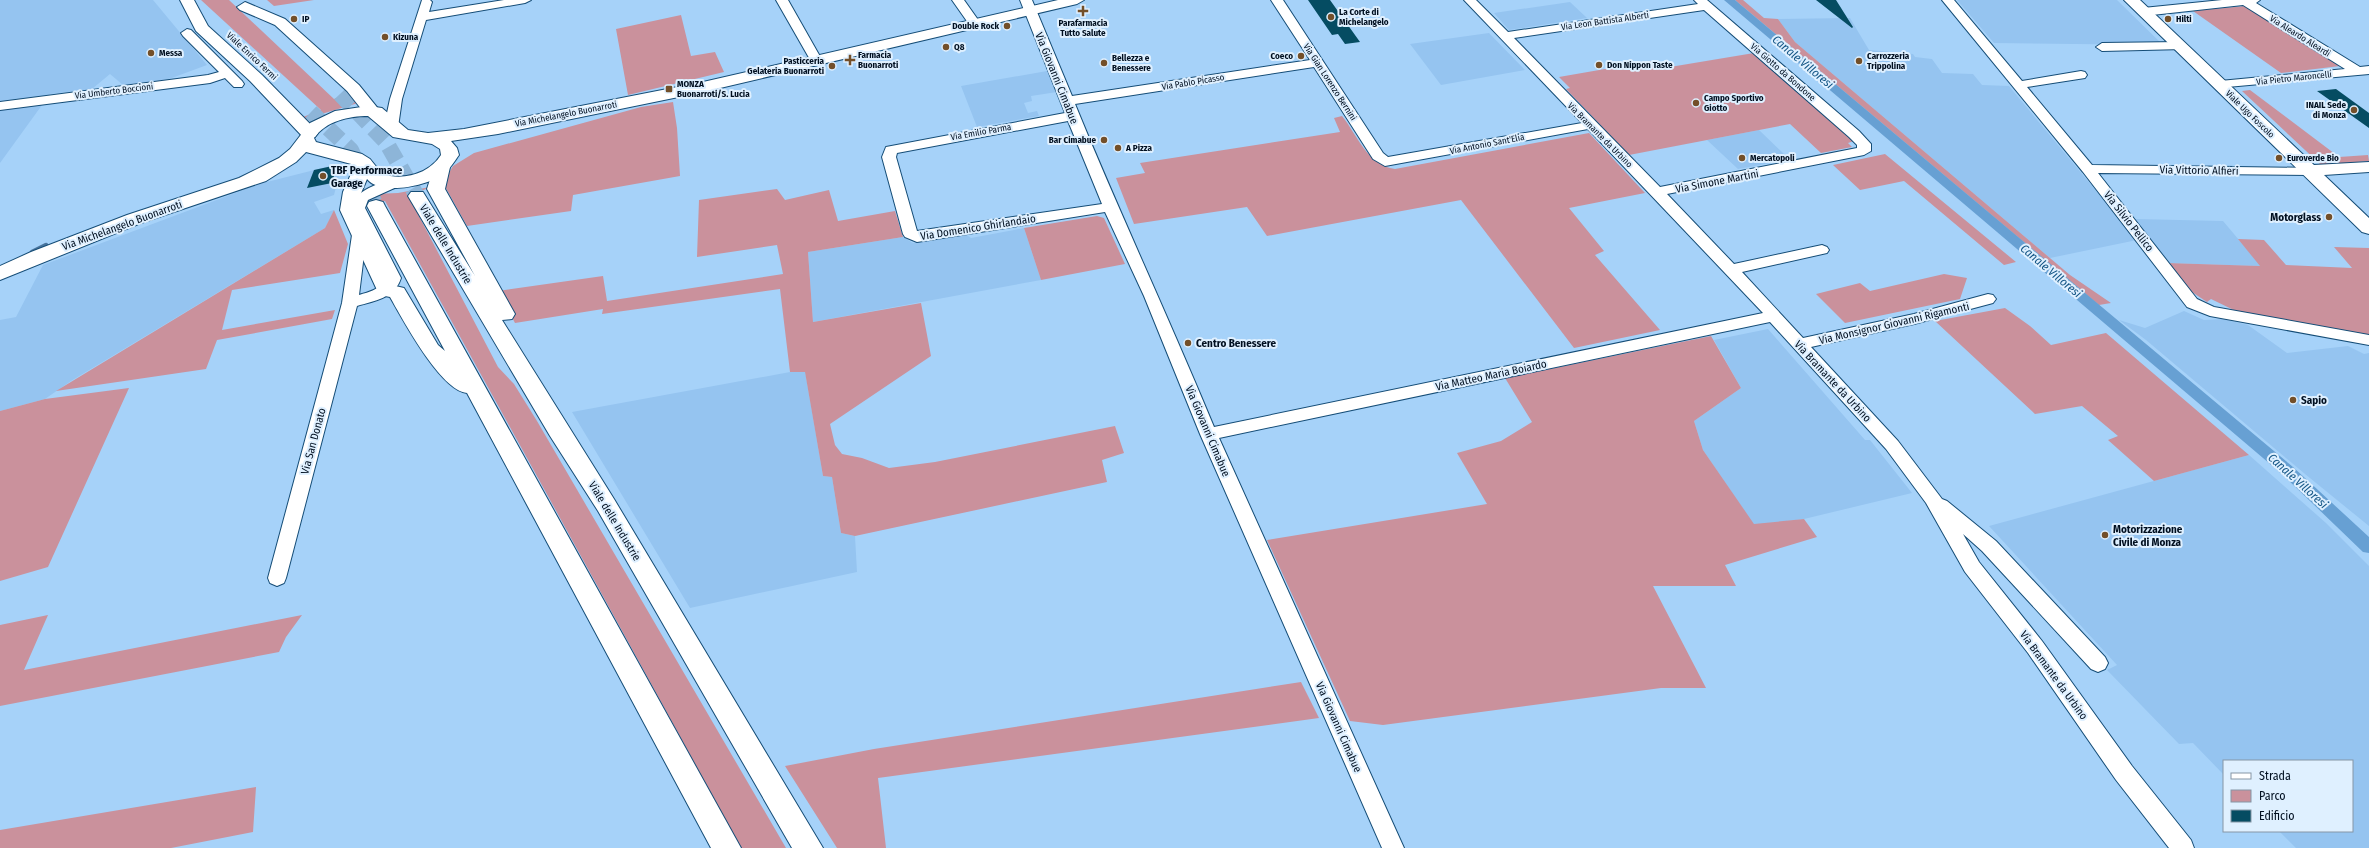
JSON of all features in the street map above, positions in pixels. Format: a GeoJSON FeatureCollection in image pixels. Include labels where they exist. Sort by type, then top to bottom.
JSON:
{"type":"FeatureCollection","features":[{"type":"Feature","properties":{"kind":"main road"},"geometry":{"type":"LineString","coordinates":[[187,0],[194,30],[256,78],[308,136],[308,144],[316,150],[346,155],[364,163],[376,178],[396,182],[417,179],[445,163]]}},
{"type":"Feature","properties":{"kind":"main road","name":"Viale Enrico Fermi"},"geometry":{"type":"LineString","coordinates":[[193,0],[305,106]]}},
{"type":"Feature","properties":{"kind":"main road","name":"Via Michelangelo Buonarroti"},"geometry":{"type":"LineString","coordinates":[[445,163],[489,140],[674,96],[703,87],[816,60],[975,24],[1028,6],[1077,0]]}},
{"type":"Feature","properties":{"kind":"main road","name":"Viale Ugo Foscolo"},"geometry":{"type":"LineString","coordinates":[[2131,0],[2369,228]]}},
{"type":"Feature","properties":{"kind":"main road"},"geometry":{"type":"LineString","coordinates":[[241,4],[340,94]]}},
{"type":"Feature","properties":{"kind":"main road"},"geometry":{"type":"LineString","coordinates":[[241,4],[280,22],[354,88],[374,111],[391,127],[404,134],[429,138],[448,146],[445,163],[436,189],[461,231],[537,373],[539,397]]}},
{"type":"Feature","properties":{"kind":"main road"},"geometry":{"type":"LineString","coordinates":[[233,78],[256,78]]}},
{"type":"Feature","properties":{"kind":"main road","name":"Via Michelangelo Buonarroti"},"geometry":{"type":"LineString","coordinates":[[429,138],[572,114],[673,91],[703,87]]}},
{"type":"Feature","properties":{"kind":"main road"},"geometry":{"type":"LineString","coordinates":[[308,136],[318,125],[333,118],[374,111]]}},
{"type":"Feature","properties":{"kind":"main road","name":"Via Michelangelo Buonarroti"},"geometry":{"type":"LineString","coordinates":[[246,181],[288,160],[308,136]]}},
{"type":"Feature","properties":{"kind":"main road","name":"Via Michelangelo Buonarroti"},"geometry":{"type":"LineString","coordinates":[[0,274],[134,219],[246,181],[316,161],[346,155]]}},
{"type":"Feature","properties":{"kind":"main road"},"geometry":{"type":"LineString","coordinates":[[364,163],[361,175],[349,204],[350,216],[359,235],[387,290],[397,293],[431,350],[486,407]]}},
{"type":"Feature","properties":{"kind":"main road"},"geometry":{"type":"LineString","coordinates":[[2310,171],[2369,167]]}},
{"type":"Feature","properties":{"kind":"main road","name":"Viale delle Industrie"},"geometry":{"type":"LineString","coordinates":[[418,196],[606,505],[808,848]]}},
{"type":"Feature","properties":{"kind":"main road"},"geometry":{"type":"LineString","coordinates":[[367,204],[486,407],[726,848]]}},
{"type":"Feature","properties":{"kind":"street"},"geometry":{"type":"LineString","coordinates":[[422,17],[525,0]]}},
{"type":"Feature","properties":{"kind":"street"},"geometry":{"type":"LineString","coordinates":[[782,0],[816,60]]}},
{"type":"Feature","properties":{"kind":"street"},"geometry":{"type":"LineString","coordinates":[[958,0],[975,24]]}},
{"type":"Feature","properties":{"kind":"street","name":"Via Gian Lorenzo Bernini"},"geometry":{"type":"LineString","coordinates":[[1277,0],[1378,156],[1385,162]]}},
{"type":"Feature","properties":{"kind":"street","name":"Via Bramante da Urbino"},"geometry":{"type":"LineString","coordinates":[[1470,0],[1590,125],[1731,268],[1892,445],[1932,498],[1972,567],[2035,647],[2124,773],[2184,848]]}},
{"type":"Feature","properties":{"kind":"street","name":"Via Silvio Pellico"},"geometry":{"type":"LineString","coordinates":[[1948,0],[2088,169],[2190,300],[2200,308],[2369,340]]}},
{"type":"Feature","properties":{"kind":"street"},"geometry":{"type":"LineString","coordinates":[[2143,12],[2247,0]]}},
{"type":"Feature","properties":{"kind":"street","name":"Via Aleardo Aleardi"},"geometry":{"type":"LineString","coordinates":[[2247,0],[2363,71]]}},
{"type":"Feature","properties":{"kind":"street"},"geometry":{"type":"LineString","coordinates":[[391,127],[396,99],[426,2]]}},
{"type":"Feature","properties":{"kind":"street","name":"Via Leon Battista Alberti"},"geometry":{"type":"LineString","coordinates":[[1504,36],[1704,3]]}},
{"type":"Feature","properties":{"kind":"street","name":"Via Giotto da Bondone"},"geometry":{"type":"LineString","coordinates":[[1704,3],[1864,144]]}},
{"type":"Feature","properties":{"kind":"street","name":"Via Giovanni Cimabue"},"geometry":{"type":"LineString","coordinates":[[1028,6],[1110,207],[1152,296],[1209,434],[1393,848]]}},
{"type":"Feature","properties":{"kind":"street"},"geometry":{"type":"LineString","coordinates":[[194,30],[233,78]]}},
{"type":"Feature","properties":{"kind":"street"},"geometry":{"type":"LineString","coordinates":[[2102,47],[2180,46]]}},
{"type":"Feature","properties":{"kind":"street","name":"Via Pablo Picasso"},"geometry":{"type":"LineString","coordinates":[[1067,101],[1318,63]]}},
{"type":"Feature","properties":{"kind":"street","name":"Via Pietro Maroncelli"},"geometry":{"type":"LineString","coordinates":[[2220,85],[2363,71]]}},
{"type":"Feature","properties":{"kind":"street"},"geometry":{"type":"LineString","coordinates":[[2019,86],[2081,75]]}},
{"type":"Feature","properties":{"kind":"street","name":"Via Umberto Boccioni"},"geometry":{"type":"LineString","coordinates":[[0,106],[210,79],[233,78]]}},
{"type":"Feature","properties":{"kind":"street"},"geometry":{"type":"LineString","coordinates":[[374,111],[389,106],[396,99]]}},
{"type":"Feature","properties":{"kind":"street","name":"Via Emilio Parma"},"geometry":{"type":"LineString","coordinates":[[891,150],[1072,116]]}},
{"type":"Feature","properties":{"kind":"street","name":"Via Antonio Sant'Elia"},"geometry":{"type":"LineString","coordinates":[[1385,162],[1590,125]]}},
{"type":"Feature","properties":{"kind":"street","name":"Via Simone Martini"},"geometry":{"type":"LineString","coordinates":[[1657,192],[1857,154],[1864,151],[1864,144]]}},
{"type":"Feature","properties":{"kind":"street","name":"Via Domenico Ghirlandaio"},"geometry":{"type":"LineString","coordinates":[[891,150],[889,157],[910,234],[917,237],[1110,207]]}},
{"type":"Feature","properties":{"kind":"street","name":"Via Vittorio Alfieri"},"geometry":{"type":"LineString","coordinates":[[2088,169],[2310,171]]}},
{"type":"Feature","properties":{"kind":"street"},"geometry":{"type":"LineString","coordinates":[[350,303],[387,290],[391,286],[393,278],[358,208],[367,204],[363,197],[396,182]]}},
{"type":"Feature","properties":{"kind":"street","name":"Via San Donato"},"geometry":{"type":"LineString","coordinates":[[277,578],[350,303],[359,235]]}},
{"type":"Feature","properties":{"kind":"street"},"geometry":{"type":"LineString","coordinates":[[1731,268],[1822,250]]}},
{"type":"Feature","properties":{"kind":"street","name":"Via Monsignor Giovanni Rigamonti"},"geometry":{"type":"LineString","coordinates":[[1799,344],[1914,319],[1988,299]]}},
{"type":"Feature","properties":{"kind":"street","name":"Via Matteo Maria Boiardo"},"geometry":{"type":"LineString","coordinates":[[1209,434],[1774,316]]}},
{"type":"Feature","properties":{"kind":"street","name":"Via Bramante da Urbino"},"geometry":{"type":"LineString","coordinates":[[1932,498],[1989,546],[2098,663]]}},
{"type":"Feature","properties":{"kind":"shaded area"},"geometry":{"type":"Polygon","coordinates":[[[0,0],[153,0],[207,65],[169,79],[123,85],[110,74],[92,89],[50,94],[0,163],[0,0]]]}},
{"type":"Feature","properties":{"kind":"shaded area"},"geometry":{"type":"Polygon","coordinates":[[[1957,0],[2117,0],[2163,45],[1994,43],[1957,0]]]}},
{"type":"Feature","properties":{"kind":"shaded area"},"geometry":{"type":"Polygon","coordinates":[[[1570,2],[1587,18],[1509,30],[1494,13],[1570,2]]]}},
{"type":"Feature","properties":{"kind":"shaded area"},"geometry":{"type":"Polygon","coordinates":[[[1850,18],[1869,50],[1913,54],[1915,57],[1932,59],[1942,73],[1973,74],[1982,85],[2009,86],[2137,240],[2050,258],[1795,42],[1778,19],[1850,18]]]}},
{"type":"Feature","properties":{"kind":"shaded area"},"geometry":{"type":"Polygon","coordinates":[[[1489,33],[1525,70],[1441,85],[1410,44],[1489,33]]]}},
{"type":"Feature","properties":{"kind":"shaded area"},"geometry":{"type":"Polygon","coordinates":[[[1047,71],[1057,92],[1031,96],[1032,101],[1024,103],[1028,113],[1037,111],[1039,116],[977,127],[961,86],[1047,71]]]}},
{"type":"Feature","properties":{"kind":"shaded area"},"geometry":{"type":"Polygon","coordinates":[[[1759,130],[1784,154],[1792,159],[1738,169],[1707,140],[1759,130]]]}},
{"type":"Feature","properties":{"kind":"shaded area"},"geometry":{"type":"Polygon","coordinates":[[[342,163],[334,195],[314,202],[321,214],[334,210],[325,228],[71,381],[45,399],[0,411],[0,320],[16,317],[43,265],[259,184],[342,163]]]}},
{"type":"Feature","properties":{"kind":"shaded area"},"geometry":{"type":"Polygon","coordinates":[[[2135,219],[2223,221],[2261,266],[2167,263],[2135,219]]]}},
{"type":"Feature","properties":{"kind":"shaded area"},"geometry":{"type":"Polygon","coordinates":[[[1024,228],[1041,280],[813,322],[808,252],[903,237],[913,243],[967,235],[971,238],[1024,228]]]}},
{"type":"Feature","properties":{"kind":"shaded area","name":"Sapio"},"geometry":{"type":"Polygon","coordinates":[[[2184,311],[2204,320],[2223,319],[2248,325],[2287,353],[2348,346],[2364,354],[2369,353],[2369,526],[2146,340],[2119,320],[2145,328],[2184,311]]]}},
{"type":"Feature","properties":{"kind":"shaded area"},"geometry":{"type":"Polygon","coordinates":[[[1768,329],[1865,440],[1870,440],[1912,493],[1804,519],[1754,525],[1703,450],[1694,421],[1741,388],[1714,340],[1768,329]]]}},
{"type":"Feature","properties":{"kind":"shaded area"},"geometry":{"type":"Polygon","coordinates":[[[805,371],[823,476],[832,477],[841,533],[855,536],[857,572],[690,608],[572,412],[790,372],[805,371]]]}},
{"type":"Feature","properties":{"kind":"shaded area"},"geometry":{"type":"Polygon","coordinates":[[[2249,455],[2326,523],[2369,566],[2369,848],[2296,848],[2280,832],[2353,832],[2353,760],[2223,760],[2223,774],[2193,743],[2179,744],[2107,670],[2117,665],[1989,526],[2249,455]]]}},
{"type":"Feature","properties":{"kind":"green space"},"geometry":{"type":"Polygon","coordinates":[[[201,0],[229,0],[334,99],[353,91],[358,103],[305,119],[303,117],[321,110],[201,0]]]}},
{"type":"Feature","properties":{"kind":"green space"},"geometry":{"type":"Polygon","coordinates":[[[267,0],[314,0],[274,6],[267,0]]]}},
{"type":"Feature","properties":{"kind":"green space"},"geometry":{"type":"Polygon","coordinates":[[[1735,0],[1743,0],[1764,18],[1778,19],[1795,42],[2070,275],[2111,303],[2099,305],[1735,0]]]}},
{"type":"Feature","properties":{"kind":"green space"},"geometry":{"type":"Polygon","coordinates":[[[2245,6],[2340,66],[2281,73],[2193,11],[2245,6]]]}},
{"type":"Feature","properties":{"kind":"green space"},"geometry":{"type":"Polygon","coordinates":[[[681,15],[691,56],[715,52],[724,72],[628,95],[616,29],[681,15]]]}},
{"type":"Feature","properties":{"kind":"green space","name":"Campo Sportivo Giotto"},"geometry":{"type":"Polygon","coordinates":[[[1754,53],[1854,141],[1848,143],[1852,147],[1821,153],[1790,124],[1629,155],[1566,89],[1570,88],[1559,77],[1651,61],[1658,69],[1754,53]]]}},
{"type":"Feature","properties":{"kind":"green space"},"geometry":{"type":"Polygon","coordinates":[[[2250,90],[2339,157],[2368,155],[2369,161],[2321,165],[2242,91],[2250,90]]]}},
{"type":"Feature","properties":{"kind":"green space"},"geometry":{"type":"Polygon","coordinates":[[[673,102],[677,128],[680,176],[573,195],[571,211],[467,226],[443,183],[453,166],[474,153],[641,107],[673,102]]]}},
{"type":"Feature","properties":{"kind":"green space"},"geometry":{"type":"Polygon","coordinates":[[[1342,116],[1370,156],[1377,162],[1395,169],[1589,133],[1645,193],[1569,208],[1604,251],[1595,255],[1660,330],[1574,348],[1461,200],[1267,236],[1247,207],[1134,224],[1116,178],[1145,173],[1140,163],[1340,132],[1334,118],[1342,116]]]}},
{"type":"Feature","properties":{"kind":"green space"},"geometry":{"type":"Polygon","coordinates":[[[1885,154],[2016,262],[2004,265],[1904,181],[1860,190],[1833,165],[1885,154]]]}},
{"type":"Feature","properties":{"kind":"green space"},"geometry":{"type":"Polygon","coordinates":[[[430,187],[409,197],[498,367],[514,384],[537,421],[786,848],[741,848],[385,201],[362,208],[374,194],[398,193],[430,187]]]}},
{"type":"Feature","properties":{"kind":"green space"},"geometry":{"type":"Polygon","coordinates":[[[777,189],[785,200],[829,190],[838,221],[895,211],[903,237],[808,252],[813,322],[921,303],[931,356],[830,424],[835,445],[842,454],[862,458],[889,468],[935,462],[1115,426],[1124,453],[1102,460],[1107,482],[855,536],[841,533],[832,477],[823,476],[805,372],[790,372],[780,289],[602,314],[603,309],[515,323],[498,291],[603,276],[607,301],[783,274],[777,245],[697,257],[699,200],[777,189]]]}},
{"type":"Feature","properties":{"kind":"green space"},"geometry":{"type":"Polygon","coordinates":[[[334,210],[348,244],[340,273],[232,290],[222,330],[335,310],[332,319],[217,340],[206,369],[56,391],[325,228],[334,210]]]}},
{"type":"Feature","properties":{"kind":"green space"},"geometry":{"type":"Polygon","coordinates":[[[1097,216],[1104,218],[1125,264],[1041,280],[1024,228],[1097,216]]]}},
{"type":"Feature","properties":{"kind":"green space"},"geometry":{"type":"Polygon","coordinates":[[[2238,239],[2264,240],[2286,265],[2352,268],[2334,247],[2369,248],[2369,335],[2244,315],[2211,299],[2207,302],[2186,288],[2167,263],[2260,266],[2238,239]]]}},
{"type":"Feature","properties":{"kind":"green space"},"geometry":{"type":"Polygon","coordinates":[[[1944,274],[1967,278],[1960,299],[1845,323],[1816,294],[1860,283],[1870,291],[1944,274]]]}},
{"type":"Feature","properties":{"kind":"green space"},"geometry":{"type":"Polygon","coordinates":[[[2005,308],[2030,326],[2051,345],[2106,333],[2249,455],[2154,481],[2108,440],[2118,436],[2082,406],[2035,414],[1935,321],[2005,308]]]}},
{"type":"Feature","properties":{"kind":"green space"},"geometry":{"type":"Polygon","coordinates":[[[1711,336],[1741,388],[1694,421],[1703,450],[1754,524],[1804,519],[1817,537],[1725,565],[1736,586],[1653,586],[1706,688],[1661,688],[1383,725],[1350,721],[1267,540],[1487,504],[1457,453],[1501,441],[1532,422],[1505,378],[1711,336]]]}},
{"type":"Feature","properties":{"kind":"green space"},"geometry":{"type":"Polygon","coordinates":[[[129,388],[48,567],[0,581],[0,411],[45,399],[129,388]]]}},
{"type":"Feature","properties":{"kind":"green space"},"geometry":{"type":"Polygon","coordinates":[[[48,615],[24,670],[302,615],[286,637],[279,652],[0,706],[0,625],[48,615]]]}},
{"type":"Feature","properties":{"kind":"green space"},"geometry":{"type":"Polygon","coordinates":[[[1301,682],[1319,718],[878,778],[886,848],[837,848],[785,766],[874,749],[1301,682]]]}},
{"type":"Feature","properties":{"kind":"green space"},"geometry":{"type":"Polygon","coordinates":[[[256,787],[253,832],[171,848],[0,848],[0,830],[256,787]]]}},
{"type":"Feature","properties":{"kind":"building","name":"La Corte di Michelangelo"},"geometry":{"type":"Polygon","coordinates":[[[1308,0],[1330,0],[1360,42],[1345,44],[1338,34],[1332,35],[1308,0]]]}},
{"type":"Feature","properties":{"kind":"building"},"geometry":{"type":"Polygon","coordinates":[[[1816,0],[1836,0],[1853,27],[1852,28],[1816,0]]]}},
{"type":"Feature","properties":{"kind":"building","name":"INAIL Sede di Monza"},"geometry":{"type":"Polygon","coordinates":[[[2336,89],[2369,113],[2369,128],[2317,91],[2336,89]]]}},
{"type":"Feature","properties":{"kind":"building","name":"TBF Performace Garage"},"geometry":{"type":"Polygon","coordinates":[[[337,165],[332,183],[307,188],[314,170],[337,165]]]}},
{"type":"Feature","properties":{"kind":"waterway","name":"Canale Villoresi"},"geometry":{"type":"LineString","coordinates":[[1729,0],[2288,471],[2369,547]]}},
{"type":"Feature","properties":{"kind":"waterway"},"geometry":{"type":"LineString","coordinates":[[32,252],[46,245]]}},
{"type":"Feature","properties":{"kind":"tunnel"},"geometry":{"type":"LineString","coordinates":[[340,94],[386,142],[417,196]]}},
{"type":"Feature","properties":{"kind":"tunnel"},"geometry":{"type":"LineString","coordinates":[[311,112],[351,150],[376,206]]}},
{"type":"Feature","properties":{"kind":"place","name":"Parafarmacia Tutto Salute"},"geometry":{"type":"Point","coordinates":[1083,11]}},
{"type":"Feature","properties":{"kind":"place","name":"La Corte di Michelangelo"},"geometry":{"type":"Point","coordinates":[1331,17]}},
{"type":"Feature","properties":{"kind":"place","name":"IP"},"geometry":{"type":"Point","coordinates":[294,19]}},
{"type":"Feature","properties":{"kind":"place","name":"Hilti"},"geometry":{"type":"Point","coordinates":[2168,19]}},
{"type":"Feature","properties":{"kind":"place","name":"Double Rock"},"geometry":{"type":"Point","coordinates":[1007,26]}},
{"type":"Feature","properties":{"kind":"place","name":"Kizuna"},"geometry":{"type":"Point","coordinates":[385,37]}},
{"type":"Feature","properties":{"kind":"place","name":"Q8"},"geometry":{"type":"Point","coordinates":[946,47]}},
{"type":"Feature","properties":{"kind":"place","name":"Messa"},"geometry":{"type":"Point","coordinates":[151,53]}},
{"type":"Feature","properties":{"kind":"place","name":"Coeco"},"geometry":{"type":"Point","coordinates":[1301,56]}},
{"type":"Feature","properties":{"kind":"place","name":"Farmacia Buonarroti"},"geometry":{"type":"Point","coordinates":[850,60]}},
{"type":"Feature","properties":{"kind":"place","name":"Carrozzeria Trippolina"},"geometry":{"type":"Point","coordinates":[1859,61]}},
{"type":"Feature","properties":{"kind":"place","name":"Bellezza e Benessere"},"geometry":{"type":"Point","coordinates":[1104,63]}},
{"type":"Feature","properties":{"kind":"place","name":"Don Nippon Taste"},"geometry":{"type":"Point","coordinates":[1599,65]}},
{"type":"Feature","properties":{"kind":"place","name":"Pasticceria Gelateria Buonarroti"},"geometry":{"type":"Point","coordinates":[832,66]}},
{"type":"Feature","properties":{"kind":"place","name":"MONZA Buonarroti/S. Lucia"},"geometry":{"type":"Point","coordinates":[669,89]}},
{"type":"Feature","properties":{"kind":"place","name":"Campo Sportivo Giotto"},"geometry":{"type":"Point","coordinates":[1696,103]}},
{"type":"Feature","properties":{"kind":"place","name":"INAIL Sede di Monza"},"geometry":{"type":"Point","coordinates":[2354,110]}},
{"type":"Feature","properties":{"kind":"place","name":"Bar Cimabue"},"geometry":{"type":"Point","coordinates":[1104,140]}},
{"type":"Feature","properties":{"kind":"place","name":"A Pizza"},"geometry":{"type":"Point","coordinates":[1118,148]}},
{"type":"Feature","properties":{"kind":"place","name":"Mercatopoli"},"geometry":{"type":"Point","coordinates":[1742,158]}},
{"type":"Feature","properties":{"kind":"place","name":"Euroverde Bio"},"geometry":{"type":"Point","coordinates":[2279,158]}},
{"type":"Feature","properties":{"kind":"place","name":"TBF Performace Garage"},"geometry":{"type":"Point","coordinates":[323,176]}},
{"type":"Feature","properties":{"kind":"place","name":"Motorglass"},"geometry":{"type":"Point","coordinates":[2329,217]}},
{"type":"Feature","properties":{"kind":"place","name":"Centro Benessere"},"geometry":{"type":"Point","coordinates":[1188,343]}},
{"type":"Feature","properties":{"kind":"place","name":"Sapio"},"geometry":{"type":"Point","coordinates":[2293,400]}},
{"type":"Feature","properties":{"kind":"place","name":"Motorizzazione Civile di Monza"},"geometry":{"type":"Point","coordinates":[2105,535]}}]}
